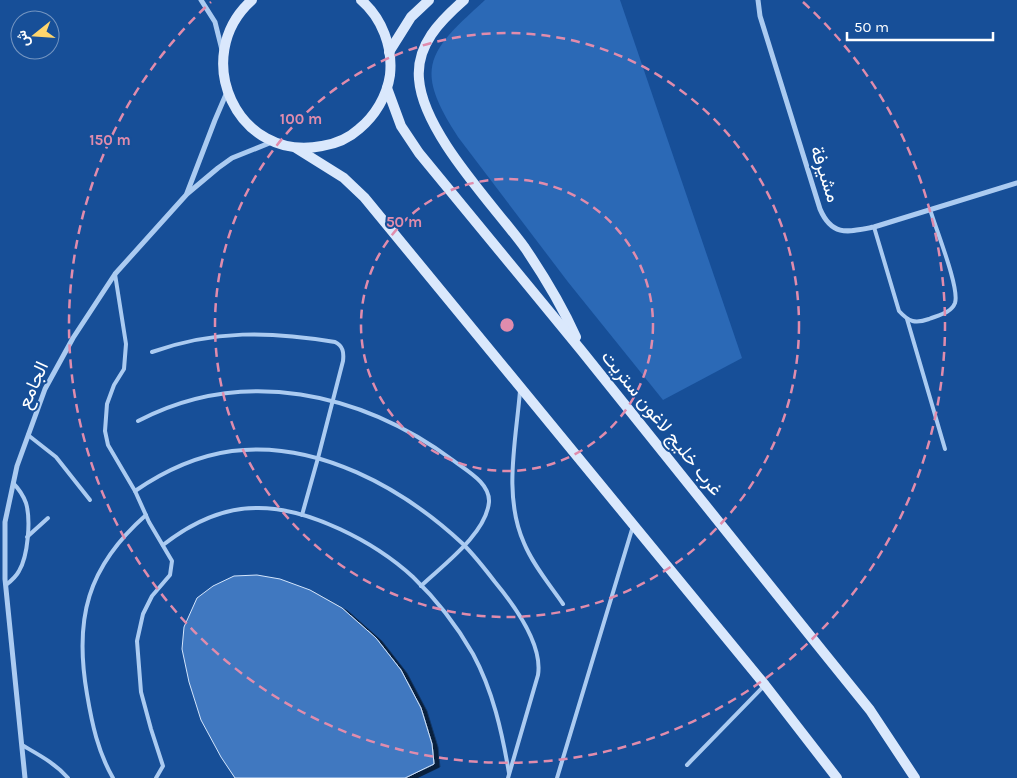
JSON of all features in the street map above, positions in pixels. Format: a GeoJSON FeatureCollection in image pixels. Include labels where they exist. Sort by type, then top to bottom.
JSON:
{"type":"FeatureCollection","features":[{"type":"Feature","properties":{"kind":"street"},"geometry":{"type":"LineString","coordinates":[[201,0],[215,22],[223,55]]}},
{"type":"Feature","properties":{"kind":"street"},"geometry":{"type":"LineString","coordinates":[[252,0],[230,28],[226,41],[223,55],[223,74],[227,92],[237,110],[250,127],[274,142],[296,148],[315,148],[329,145],[355,133],[375,113],[387,88],[390,76],[389,52],[381,24],[373,12],[361,0]]}},
{"type":"Feature","properties":{"kind":"street"},"geometry":{"type":"LineString","coordinates":[[389,52],[411,18],[429,0]]}},
{"type":"Feature","properties":{"kind":"street"},"geometry":{"type":"LineString","coordinates":[[464,0],[450,12],[434,32],[426,43],[420,58],[419,78],[425,108],[432,124],[458,161],[529,255],[568,319],[581,350]]}},
{"type":"Feature","properties":{"kind":"street","name":"مشيرفة"},"geometry":{"type":"LineString","coordinates":[[758,0],[763,25],[820,209],[825,220],[833,227],[844,231],[874,226],[1017,183]]}},
{"type":"Feature","properties":{"kind":"street","name":"غرب خليج لاغون ستريت"},"geometry":{"type":"LineString","coordinates":[[387,88],[402,126],[419,153],[581,350],[870,710],[915,778]]}},
{"type":"Feature","properties":{"kind":"street","name":"الجامع"},"geometry":{"type":"LineString","coordinates":[[187,194],[227,92]]}},
{"type":"Feature","properties":{"kind":"street","name":"الجامع"},"geometry":{"type":"LineString","coordinates":[[25,778],[6,585],[2,522],[17,466],[45,389],[73,338],[115,274],[187,194],[232,158],[274,142]]}},
{"type":"Feature","properties":{"kind":"street"},"geometry":{"type":"LineString","coordinates":[[296,148],[344,178],[364,197],[766,684],[837,778]]}},
{"type":"Feature","properties":{"kind":"lane"},"geometry":{"type":"LineString","coordinates":[[907,320],[920,322],[948,312],[955,303],[956,289],[930,210]]}},
{"type":"Feature","properties":{"kind":"lane"},"geometry":{"type":"LineString","coordinates":[[874,226],[899,311],[907,320],[945,449]]}},
{"type":"Feature","properties":{"kind":"lane"},"geometry":{"type":"LineString","coordinates":[[115,274],[126,344],[124,370],[114,385],[107,404],[105,431],[108,444],[172,561],[171,571],[165,582],[152,596],[148,604],[141,620],[137,641],[141,692],[163,766],[156,778]]}},
{"type":"Feature","properties":{"kind":"lane"},"geometry":{"type":"LineString","coordinates":[[152,352],[171,345],[202,338],[252,333],[292,335],[335,342],[342,347],[344,355],[302,515]]}},
{"type":"Feature","properties":{"kind":"lane"},"geometry":{"type":"LineString","coordinates":[[521,387],[512,504],[524,544],[563,604]]}},
{"type":"Feature","properties":{"kind":"lane"},"geometry":{"type":"LineString","coordinates":[[138,421],[154,412],[206,396],[235,392],[280,391],[332,401],[385,420],[422,440],[450,458],[484,486],[489,501],[485,518],[477,532],[421,586]]}},
{"type":"Feature","properties":{"kind":"lane"},"geometry":{"type":"LineString","coordinates":[[28,435],[56,457],[90,500]]}},
{"type":"Feature","properties":{"kind":"lane"},"geometry":{"type":"LineString","coordinates":[[135,491],[178,466],[202,458],[232,451],[268,450],[318,458],[355,472],[403,498],[431,517],[464,545],[505,594],[533,641],[539,658],[538,675],[509,777]]}},
{"type":"Feature","properties":{"kind":"lane"},"geometry":{"type":"LineString","coordinates":[[6,585],[20,571],[25,555],[27,537],[28,513],[26,502],[13,483]]}},
{"type":"Feature","properties":{"kind":"lane"},"geometry":{"type":"LineString","coordinates":[[163,545],[177,534],[200,522],[229,511],[275,508],[333,526],[384,555],[412,576],[456,626],[480,670],[497,716],[509,777]]}},
{"type":"Feature","properties":{"kind":"lane"},"geometry":{"type":"LineString","coordinates":[[113,778],[97,742],[90,715],[81,654],[83,624],[87,602],[104,564],[124,536],[146,515]]}},
{"type":"Feature","properties":{"kind":"lane"},"geometry":{"type":"LineString","coordinates":[[27,537],[48,518]]}},
{"type":"Feature","properties":{"kind":"lane"},"geometry":{"type":"LineString","coordinates":[[557,778],[633,524]]}},
{"type":"Feature","properties":{"kind":"lane"},"geometry":{"type":"LineString","coordinates":[[687,765],[766,684]]}},
{"type":"Feature","properties":{"kind":"lane"},"geometry":{"type":"LineString","coordinates":[[22,745],[61,769],[68,778]]}},
{"type":"Feature","properties":{"kind":"shaded area"},"geometry":{"type":"Polygon","coordinates":[[[485,0],[620,0],[742,358],[663,400],[568,282],[458,137],[435,93],[432,76],[433,61],[440,47],[451,33],[485,0]]]}},
{"type":"Feature","properties":{"kind":"building"},"geometry":{"type":"Polygon","coordinates":[[[257,575],[280,579],[310,590],[342,608],[376,638],[401,670],[421,708],[432,744],[434,764],[405,778],[235,778],[201,720],[189,682],[182,649],[184,627],[197,598],[213,586],[234,576],[257,575]]]}}]}
